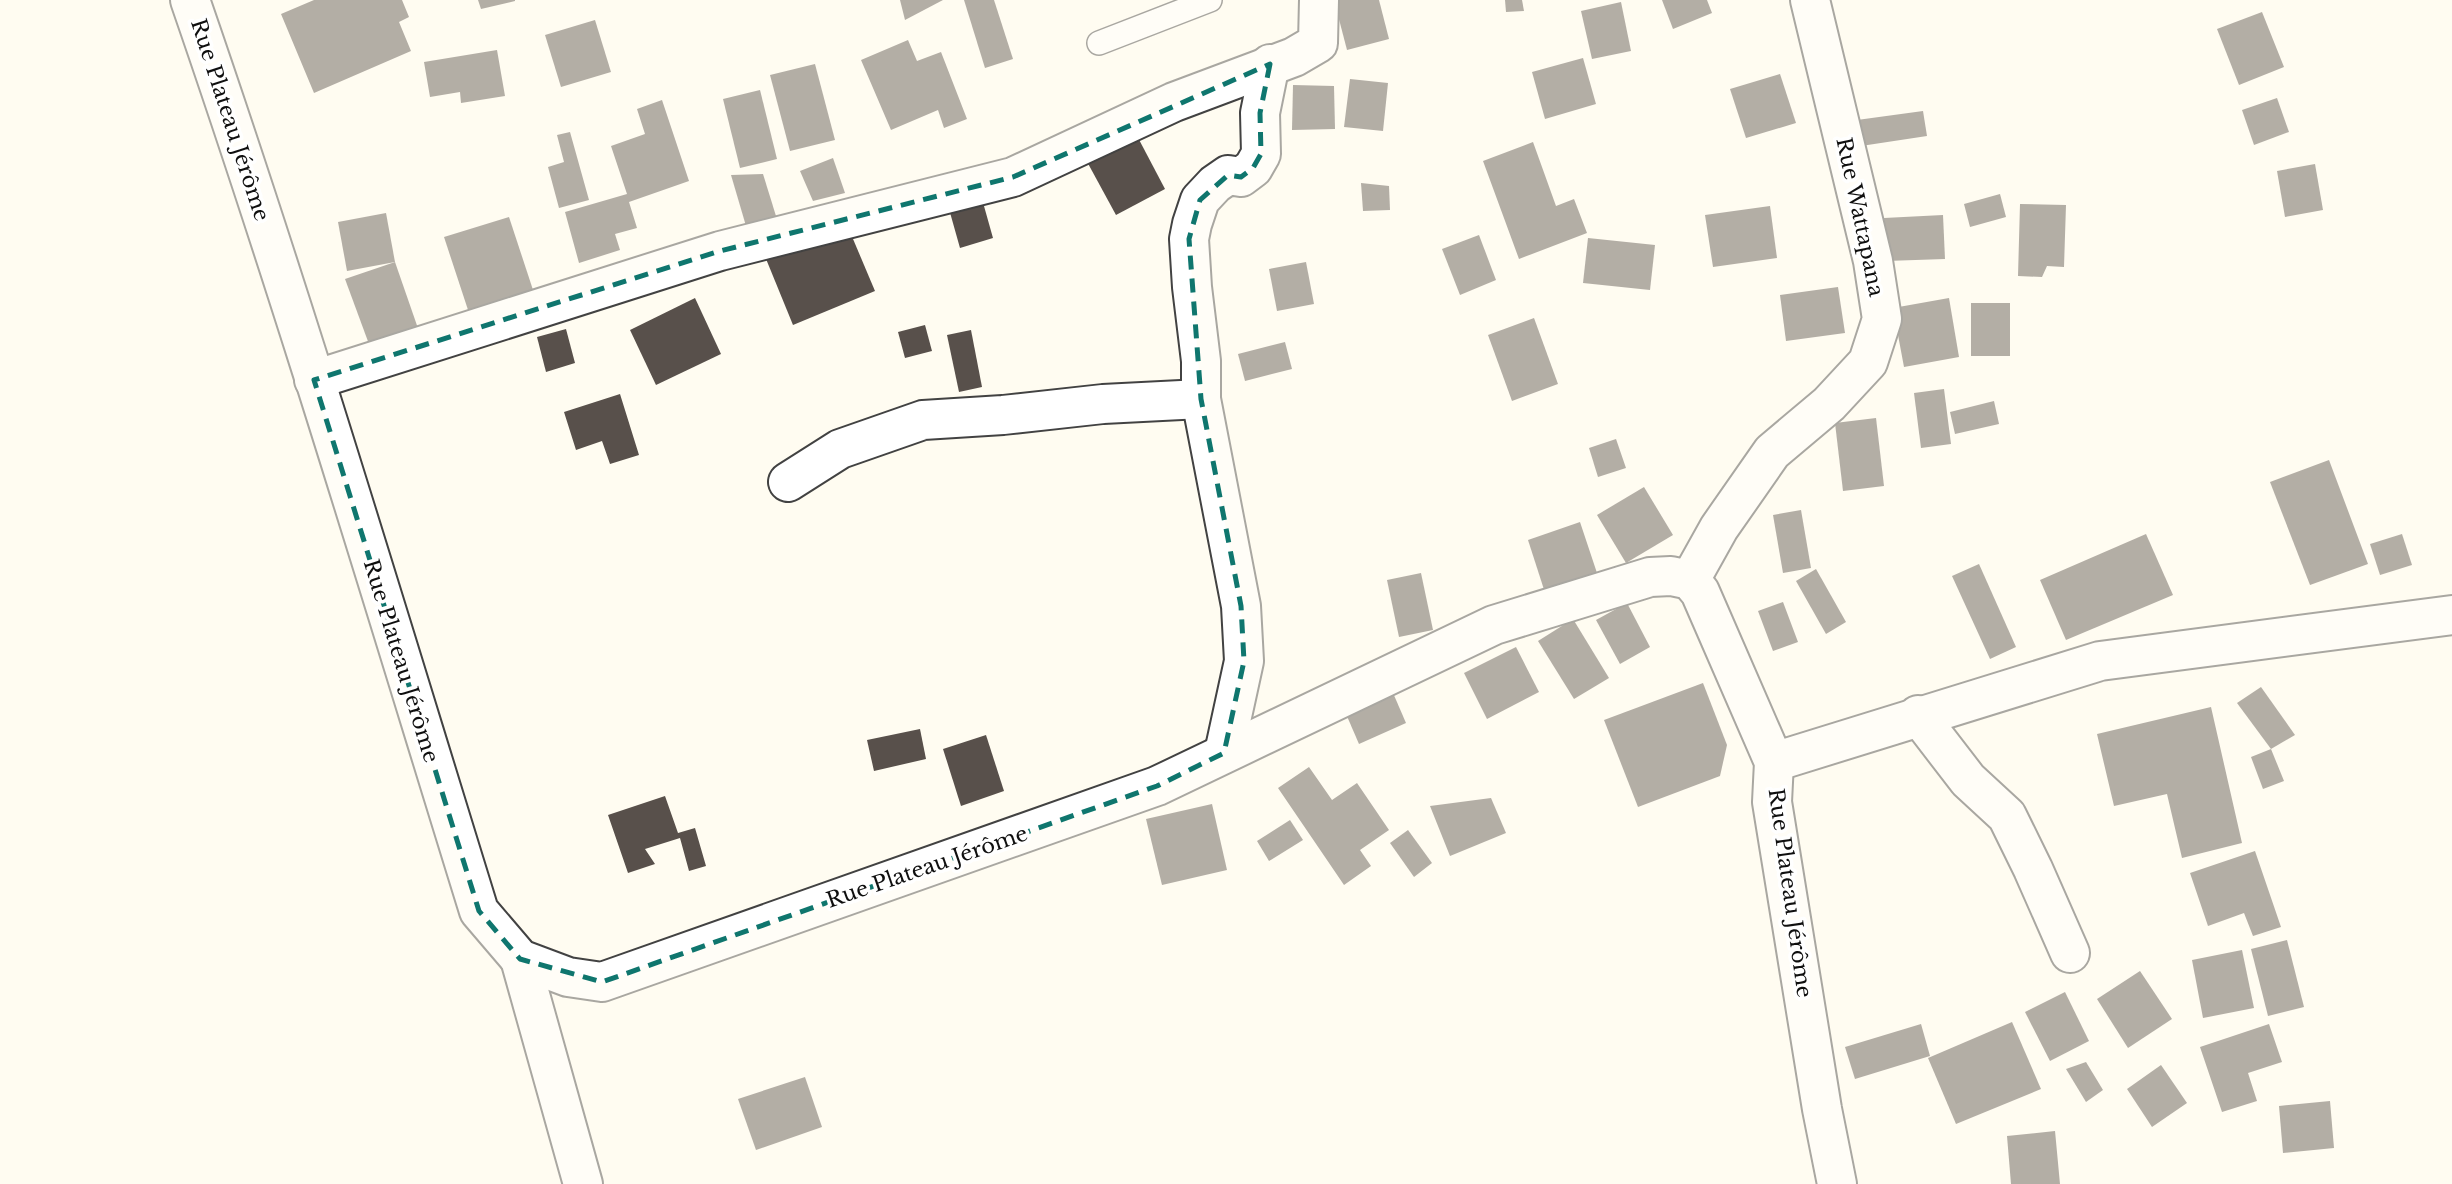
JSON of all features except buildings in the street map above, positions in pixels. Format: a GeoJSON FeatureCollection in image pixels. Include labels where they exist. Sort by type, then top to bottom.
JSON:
{"type":"FeatureCollection","features":[{"type":"Feature","properties":{"kind":"street","name":"Rue Plateau Jérôme"},"geometry":{"type":"LineString","coordinates":[[190,0],[314,380],[479,911],[520,960],[568,977],[602,982],[1157,786],[1494,625],[1650,577],[1671,576],[1690,580],[1700,592],[1774,762],[1772,802],[1822,1109],[1837,1184]]}},
{"type":"Feature","properties":{"kind":"street"},"geometry":{"type":"LineString","coordinates":[[314,380],[577,299],[720,251],[1013,177],[1174,102],[1294,57],[1318,43],[1319,0]]}},
{"type":"Feature","properties":{"kind":"street","name":"Rue Wattapana"},"geometry":{"type":"LineString","coordinates":[[1690,580],[1719,528],[1772,452],[1829,404],[1868,362],[1882,319],[1872,261],[1810,0]]}},
{"type":"Feature","properties":{"kind":"street"},"geometry":{"type":"LineString","coordinates":[[1224,753],[1244,661],[1241,606],[1201,399],[1201,361],[1189,239],[1200,200],[1228,175],[1241,177],[1253,169],[1261,154],[1260,113],[1270,64]]}},
{"type":"Feature","properties":{"kind":"street"},"geometry":{"type":"LineString","coordinates":[[788,482],[840,449],[923,420],[1003,415],[1103,404],[1201,399]]}},
{"type":"Feature","properties":{"kind":"street"},"geometry":{"type":"LineString","coordinates":[[1774,762],[1918,715],[2100,661],[2452,615]]}},
{"type":"Feature","properties":{"kind":"street"},"geometry":{"type":"LineString","coordinates":[[1918,715],[1968,780],[2007,816],[2070,953]]}},
{"type":"Feature","properties":{"kind":"street"},"geometry":{"type":"LineString","coordinates":[[520,960],[583,1184]]}},
{"type":"Feature","properties":{"kind":"lane"},"geometry":{"type":"LineString","coordinates":[[1099,43],[1210,0]]}},
{"type":"Feature","properties":{"kind":"highlighted area"},"geometry":{"type":"Polygon","coordinates":[[[1270,64],[1260,113],[1261,154],[1253,168],[1241,177],[1228,175],[1200,200],[1189,239],[1201,399],[1241,606],[1244,661],[1224,753],[1157,786],[602,982],[520,959],[479,911],[314,380],[720,251],[1013,177],[1270,64]]]}}]}
